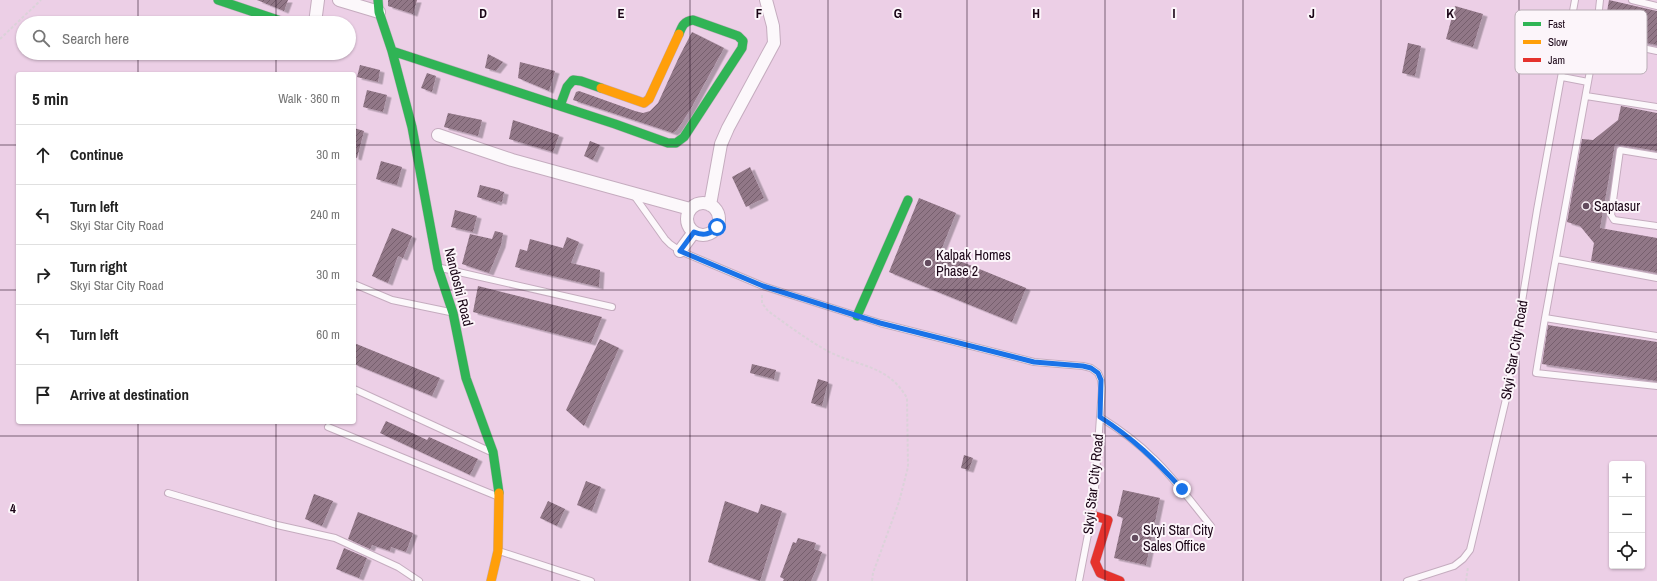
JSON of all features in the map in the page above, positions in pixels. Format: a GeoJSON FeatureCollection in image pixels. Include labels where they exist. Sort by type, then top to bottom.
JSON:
{"type":"FeatureCollection","features":[{"type":"Feature","properties":{"kind":"street"},"geometry":{"type":"LineString","coordinates":[[218,0],[266,16]]}},
{"type":"Feature","properties":{"kind":"street"},"geometry":{"type":"LineString","coordinates":[[316,16],[318,0]]}},
{"type":"Feature","properties":{"kind":"street"},"geometry":{"type":"LineString","coordinates":[[338,0],[379,12]]}},
{"type":"Feature","properties":{"kind":"street","name":"Nandoshi Road"},"geometry":{"type":"LineString","coordinates":[[378,0],[379,12],[392,51],[412,127],[438,268],[453,313],[466,378],[493,452],[500,498],[498,551],[491,581]]}},
{"type":"Feature","properties":{"kind":"street"},"geometry":{"type":"LineString","coordinates":[[710,205],[721,144],[728,128],[774,43],[773,26],[766,0]]}},
{"type":"Feature","properties":{"kind":"street"},"geometry":{"type":"LineString","coordinates":[[392,51],[668,143],[676,143],[684,137],[742,48],[743,41],[738,36],[693,20],[687,21],[682,26],[649,99],[644,103],[581,81],[573,80],[567,86],[560,106]]}},
{"type":"Feature","properties":{"kind":"street"},"geometry":{"type":"LineString","coordinates":[[438,135],[512,160],[690,209],[699,204],[710,205],[714,208],[719,217],[717,227],[709,234],[699,234],[694,232],[687,219],[690,209]]}},
{"type":"Feature","properties":{"kind":"street"},"geometry":{"type":"LineString","coordinates":[[857,316],[908,200]]}},
{"type":"Feature","properties":{"kind":"street"},"geometry":{"type":"LineString","coordinates":[[680,251],[694,232]]}},
{"type":"Feature","properties":{"kind":"street"},"geometry":{"type":"LineString","coordinates":[[1092,515],[1108,520],[1095,562],[1100,573],[1120,581]]}},
{"type":"Feature","properties":{"kind":"lane","name":"Skyi Star City Road"},"geometry":{"type":"LineString","coordinates":[[1573,10],[1575,0]]}},
{"type":"Feature","properties":{"kind":"lane"},"geometry":{"type":"LineString","coordinates":[[1599,10],[1600,0]]}},
{"type":"Feature","properties":{"kind":"lane"},"geometry":{"type":"LineString","coordinates":[[1632,0],[1657,6]]}},
{"type":"Feature","properties":{"kind":"lane"},"geometry":{"type":"LineString","coordinates":[[1647,49],[1657,51]]}},
{"type":"Feature","properties":{"kind":"lane","name":"Skyi Star City Road"},"geometry":{"type":"LineString","coordinates":[[1407,581],[1454,566],[1463,559],[1470,550],[1506,399],[1537,210],[1563,74]]}},
{"type":"Feature","properties":{"kind":"lane"},"geometry":{"type":"LineString","coordinates":[[1589,74],[1536,373],[1657,386]]}},
{"type":"Feature","properties":{"kind":"lane"},"geometry":{"type":"LineString","coordinates":[[1562,77],[1588,82]]}},
{"type":"Feature","properties":{"kind":"lane"},"geometry":{"type":"LineString","coordinates":[[1586,96],[1657,107]]}},
{"type":"Feature","properties":{"kind":"lane"},"geometry":{"type":"LineString","coordinates":[[1657,156],[1620,150],[1611,215],[1614,220],[1657,226]]}},
{"type":"Feature","properties":{"kind":"lane","name":"Skyi Star City Road"},"geometry":{"type":"LineString","coordinates":[[633,194],[670,244],[680,251],[763,286],[857,316],[931,336],[1034,362],[1083,366],[1091,368],[1098,373],[1101,380],[1096,486],[1079,581]]}},
{"type":"Feature","properties":{"kind":"lane"},"geometry":{"type":"LineString","coordinates":[[1556,259],[1657,278]]}},
{"type":"Feature","properties":{"kind":"lane"},"geometry":{"type":"LineString","coordinates":[[438,268],[612,307]]}},
{"type":"Feature","properties":{"kind":"lane"},"geometry":{"type":"LineString","coordinates":[[356,285],[392,300],[453,313]]}},
{"type":"Feature","properties":{"kind":"lane"},"geometry":{"type":"LineString","coordinates":[[1545,318],[1657,336]]}},
{"type":"Feature","properties":{"kind":"lane"},"geometry":{"type":"LineString","coordinates":[[356,390],[493,452]]}},
{"type":"Feature","properties":{"kind":"lane"},"geometry":{"type":"LineString","coordinates":[[1100,417],[1125,433],[1154,458],[1182,489],[1211,526]]}},
{"type":"Feature","properties":{"kind":"lane"},"geometry":{"type":"LineString","coordinates":[[328,427],[500,498]]}},
{"type":"Feature","properties":{"kind":"lane"},"geometry":{"type":"LineString","coordinates":[[168,493],[277,525],[335,538],[398,567],[419,581]]}},
{"type":"Feature","properties":{"kind":"lane"},"geometry":{"type":"LineString","coordinates":[[498,551],[591,581]]}},
{"type":"Feature","properties":{"kind":"path"},"geometry":{"type":"LineString","coordinates":[[24,16],[41,0]]}},
{"type":"Feature","properties":{"kind":"path"},"geometry":{"type":"LineString","coordinates":[[0,39],[16,24]]}},
{"type":"Feature","properties":{"kind":"path"},"geometry":{"type":"LineString","coordinates":[[763,286],[762,303],[768,311],[824,349],[886,374],[902,390],[907,398],[908,467],[902,496],[873,573],[872,581]]}},
{"type":"Feature","properties":{"kind":"building"},"geometry":{"type":"Polygon","coordinates":[[[257,0],[288,0],[284,11],[257,0]]]}},
{"type":"Feature","properties":{"kind":"building"},"geometry":{"type":"Polygon","coordinates":[[[388,0],[417,0],[413,14],[388,6],[388,0]]]}},
{"type":"Feature","properties":{"kind":"building"},"geometry":{"type":"Polygon","coordinates":[[[1609,0],[1657,11],[1657,45],[1647,43],[1647,10],[1607,10],[1609,0]]]}},
{"type":"Feature","properties":{"kind":"building"},"geometry":{"type":"Polygon","coordinates":[[[1455,6],[1483,14],[1473,47],[1446,39],[1455,6]]]}},
{"type":"Feature","properties":{"kind":"building"},"geometry":{"type":"Polygon","coordinates":[[[692,32],[724,48],[690,110],[677,130],[673,133],[573,100],[576,92],[579,91],[635,111],[643,113],[650,111],[658,103],[692,32]]]}},
{"type":"Feature","properties":{"kind":"building"},"geometry":{"type":"Polygon","coordinates":[[[1408,43],[1421,46],[1415,76],[1402,73],[1408,43]]]}},
{"type":"Feature","properties":{"kind":"building"},"geometry":{"type":"Polygon","coordinates":[[[488,54],[503,62],[496,71],[485,68],[488,54]]]}},
{"type":"Feature","properties":{"kind":"building"},"geometry":{"type":"Polygon","coordinates":[[[520,62],[555,71],[549,91],[518,78],[520,62]]]}},
{"type":"Feature","properties":{"kind":"building"},"geometry":{"type":"Polygon","coordinates":[[[360,65],[380,70],[378,82],[357,77],[360,65]]]}},
{"type":"Feature","properties":{"kind":"building"},"geometry":{"type":"Polygon","coordinates":[[[427,73],[436,76],[432,92],[421,88],[427,73]]]}},
{"type":"Feature","properties":{"kind":"building"},"geometry":{"type":"Polygon","coordinates":[[[367,90],[387,95],[383,112],[363,107],[367,90]]]}},
{"type":"Feature","properties":{"kind":"building","name":"Saptasur"},"geometry":{"type":"Polygon","coordinates":[[[1621,106],[1657,113],[1657,151],[1615,144],[1600,228],[1657,238],[1657,273],[1591,261],[1594,243],[1580,226],[1567,222],[1582,139],[1593,140],[1618,120],[1621,106]]]}},
{"type":"Feature","properties":{"kind":"building"},"geometry":{"type":"Polygon","coordinates":[[[448,113],[482,120],[478,136],[444,127],[448,113]]]}},
{"type":"Feature","properties":{"kind":"building"},"geometry":{"type":"Polygon","coordinates":[[[513,120],[559,135],[553,152],[509,139],[513,120]]]}},
{"type":"Feature","properties":{"kind":"building"},"geometry":{"type":"Polygon","coordinates":[[[356,129],[364,131],[356,158],[356,129]]]}},
{"type":"Feature","properties":{"kind":"building"},"geometry":{"type":"Polygon","coordinates":[[[590,141],[600,145],[593,160],[584,156],[590,141]]]}},
{"type":"Feature","properties":{"kind":"building"},"geometry":{"type":"Polygon","coordinates":[[[381,161],[402,167],[397,185],[376,179],[381,161]]]}},
{"type":"Feature","properties":{"kind":"building"},"geometry":{"type":"Polygon","coordinates":[[[750,167],[764,198],[746,207],[732,177],[750,167]]]}},
{"type":"Feature","properties":{"kind":"building"},"geometry":{"type":"Polygon","coordinates":[[[480,185],[504,192],[502,202],[498,201],[497,203],[477,197],[480,185]]]}},
{"type":"Feature","properties":{"kind":"building","name":"Kalpak Homes Phase 2"},"geometry":{"type":"Polygon","coordinates":[[[919,198],[956,213],[940,253],[1026,288],[1012,322],[889,272],[919,198]]]}},
{"type":"Feature","properties":{"kind":"building"},"geometry":{"type":"Polygon","coordinates":[[[455,210],[477,216],[473,232],[451,227],[455,210]]]}},
{"type":"Feature","properties":{"kind":"building"},"geometry":{"type":"Polygon","coordinates":[[[392,228],[412,236],[403,258],[398,256],[388,283],[372,276],[392,228]]]}},
{"type":"Feature","properties":{"kind":"building"},"geometry":{"type":"Polygon","coordinates":[[[495,231],[503,233],[501,245],[489,273],[462,264],[470,234],[492,239],[495,231]]]}},
{"type":"Feature","properties":{"kind":"building"},"geometry":{"type":"Polygon","coordinates":[[[567,237],[579,242],[571,263],[600,270],[599,287],[515,267],[520,249],[527,251],[530,239],[563,248],[567,237]]]}},
{"type":"Feature","properties":{"kind":"building"},"geometry":{"type":"Polygon","coordinates":[[[478,286],[602,317],[591,343],[473,312],[478,286]]]}},
{"type":"Feature","properties":{"kind":"building"},"geometry":{"type":"Polygon","coordinates":[[[1548,325],[1657,342],[1657,381],[1542,364],[1548,325]]]}},
{"type":"Feature","properties":{"kind":"building"},"geometry":{"type":"Polygon","coordinates":[[[600,339],[619,348],[584,426],[566,410],[600,339]]]}},
{"type":"Feature","properties":{"kind":"building"},"geometry":{"type":"Polygon","coordinates":[[[356,344],[440,378],[432,396],[356,365],[356,344]]]}},
{"type":"Feature","properties":{"kind":"building"},"geometry":{"type":"Polygon","coordinates":[[[752,364],[776,370],[774,379],[750,373],[752,364]]]}},
{"type":"Feature","properties":{"kind":"building"},"geometry":{"type":"Polygon","coordinates":[[[818,379],[828,382],[822,406],[811,403],[818,379]]]}},
{"type":"Feature","properties":{"kind":"building"},"geometry":{"type":"Polygon","coordinates":[[[386,421],[427,440],[429,437],[478,459],[470,475],[380,433],[386,421]]]}},
{"type":"Feature","properties":{"kind":"building"},"geometry":{"type":"Polygon","coordinates":[[[964,455],[973,458],[969,470],[961,468],[964,455]]]}},
{"type":"Feature","properties":{"kind":"building"},"geometry":{"type":"Polygon","coordinates":[[[586,481],[601,487],[592,511],[577,505],[586,481]]]}},
{"type":"Feature","properties":{"kind":"building","name":"Skyi Star City Sales Office"},"geometry":{"type":"Polygon","coordinates":[[[1123,490],[1160,498],[1146,565],[1114,558],[1123,518],[1117,516],[1123,490]]]}},
{"type":"Feature","properties":{"kind":"building"},"geometry":{"type":"Polygon","coordinates":[[[314,494],[333,501],[322,526],[305,519],[314,494]]]}},
{"type":"Feature","properties":{"kind":"building"},"geometry":{"type":"Polygon","coordinates":[[[548,501],[565,509],[557,526],[540,518],[548,501]]]}},
{"type":"Feature","properties":{"kind":"building"},"geometry":{"type":"Polygon","coordinates":[[[725,501],[758,513],[761,504],[782,511],[760,581],[708,562],[725,501]]]}},
{"type":"Feature","properties":{"kind":"building"},"geometry":{"type":"Polygon","coordinates":[[[358,512],[413,533],[406,552],[391,547],[390,551],[372,545],[370,549],[348,539],[358,512]]]}},
{"type":"Feature","properties":{"kind":"building"},"geometry":{"type":"Polygon","coordinates":[[[798,538],[816,543],[814,549],[822,552],[817,567],[811,581],[783,581],[784,579],[780,577],[793,542],[796,543],[798,538]]]}},
{"type":"Feature","properties":{"kind":"building"},"geometry":{"type":"Polygon","coordinates":[[[344,548],[367,558],[359,578],[336,569],[344,548]]]}},
{"type":"Feature","properties":{"kind":"traffic: fast"},"geometry":{"type":"LineString","coordinates":[[218,0],[266,16]]}},
{"type":"Feature","properties":{"kind":"traffic: fast"},"geometry":{"type":"LineString","coordinates":[[378,0],[379,12],[392,51],[412,127],[438,268],[453,313],[466,378],[493,452],[499,493]]}},
{"type":"Feature","properties":{"kind":"traffic: fast"},"geometry":{"type":"LineString","coordinates":[[392,51],[615,124],[668,143],[676,143],[684,137],[742,48],[743,41],[738,36],[693,20],[687,21],[679,34]]}},
{"type":"Feature","properties":{"kind":"traffic: fast"},"geometry":{"type":"LineString","coordinates":[[560,106],[567,87],[573,80],[581,81],[601,88]]}},
{"type":"Feature","properties":{"kind":"traffic: fast"},"geometry":{"type":"LineString","coordinates":[[857,316],[908,200]]}},
{"type":"Feature","properties":{"kind":"traffic: slow"},"geometry":{"type":"LineString","coordinates":[[601,88],[644,103],[649,99],[679,34]]}},
{"type":"Feature","properties":{"kind":"traffic: slow"},"geometry":{"type":"LineString","coordinates":[[491,581],[498,551],[499,493]]}},
{"type":"Feature","properties":{"kind":"traffic: jam"},"geometry":{"type":"LineString","coordinates":[[1092,515],[1108,520],[1095,562],[1100,573],[1120,581]]}},
{"type":"Feature","properties":{"kind":"place","name":"Saptasur"},"geometry":{"type":"Point","coordinates":[1586,206]}},
{"type":"Feature","properties":{"kind":"place","name":"Kalpak Homes Phase 2"},"geometry":{"type":"Point","coordinates":[928,263]}},
{"type":"Feature","properties":{"kind":"place","name":"Skyi Star City Sales Office"},"geometry":{"type":"Point","coordinates":[1135,538]}},
{"type":"Feature","properties":{"kind":"route"},"geometry":{"type":"LineString","coordinates":[[717,227],[709,234],[699,234],[694,232],[680,251],[763,286],[880,323],[1034,362],[1091,368],[1098,373],[1101,380],[1102,388],[1100,417],[1125,433],[1154,458],[1182,489]]}}]}
